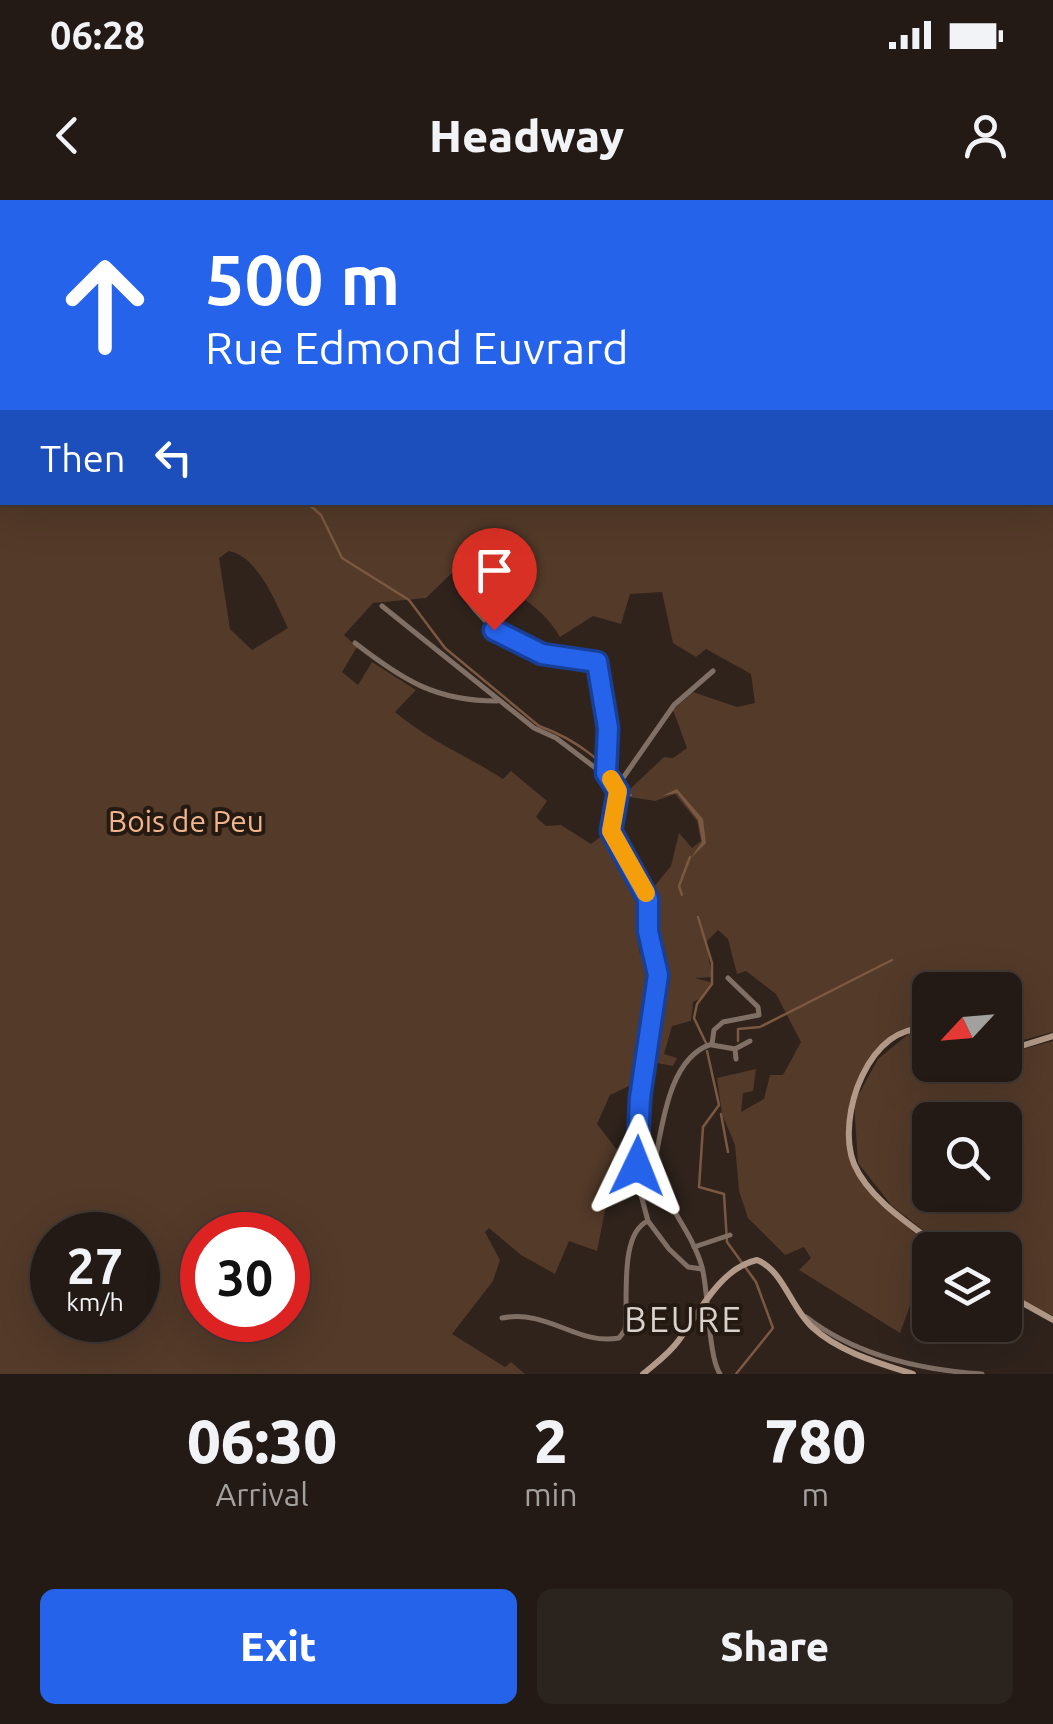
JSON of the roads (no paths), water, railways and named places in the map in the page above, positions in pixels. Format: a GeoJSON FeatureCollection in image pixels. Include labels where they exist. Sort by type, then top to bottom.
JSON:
{"type":"FeatureCollection","features":[{"type":"Feature","properties":{"kind":"street"},"geometry":{"type":"LineString","coordinates":[[466,598],[487,626],[520,644],[556,657],[592,657],[597,662],[608,728],[607,769]]}},
{"type":"Feature","properties":{"kind":"street"},"geometry":{"type":"LineString","coordinates":[[382,606],[500,701],[607,769],[619,786]]}},
{"type":"Feature","properties":{"kind":"street"},"geometry":{"type":"LineString","coordinates":[[355,643],[389,669],[430,692],[462,700],[500,701]]}},
{"type":"Feature","properties":{"kind":"street"},"geometry":{"type":"LineString","coordinates":[[702,1269],[680,1262],[648,1221],[641,1194],[635,1148],[658,975],[648,931],[648,899],[611,831],[619,786],[674,705],[714,671]]}},
{"type":"Feature","properties":{"kind":"street"},"geometry":{"type":"LineString","coordinates":[[641,1194],[648,1190],[675,1083],[689,1056],[708,1045],[716,1027],[755,1018],[760,1012],[728,978]]}},
{"type":"Feature","properties":{"kind":"street"},"geometry":{"type":"LineString","coordinates":[[912,1030],[903,1031],[876,1057],[851,1102],[849,1128],[854,1164],[889,1208],[920,1232]]}},
{"type":"Feature","properties":{"kind":"street"},"geometry":{"type":"LineString","coordinates":[[1022,1046],[1053,1036]]}},
{"type":"Feature","properties":{"kind":"street"},"geometry":{"type":"LineString","coordinates":[[708,1045],[734,1049],[750,1042]]}},
{"type":"Feature","properties":{"kind":"street"},"geometry":{"type":"LineString","coordinates":[[734,1049],[736,1059]]}},
{"type":"Feature","properties":{"kind":"street"},"geometry":{"type":"LineString","coordinates":[[655,1162],[654,1172],[702,1269],[713,1363],[720,1374]]}},
{"type":"Feature","properties":{"kind":"street"},"geometry":{"type":"LineString","coordinates":[[502,1318],[532,1315],[588,1336],[620,1338],[625,1330],[622,1291],[634,1233],[648,1221]]}},
{"type":"Feature","properties":{"kind":"street"},"geometry":{"type":"LineString","coordinates":[[694,1247],[727,1236]]}},
{"type":"Feature","properties":{"kind":"street"},"geometry":{"type":"LineString","coordinates":[[643,1374],[669,1352],[708,1297],[752,1261],[767,1264],[809,1325],[848,1350],[914,1374]]}},
{"type":"Feature","properties":{"kind":"street"},"geometry":{"type":"LineString","coordinates":[[1022,1303],[1053,1320]]}},
{"type":"Feature","properties":{"kind":"street"},"geometry":{"type":"LineString","coordinates":[[800,1312],[836,1337],[888,1358],[982,1374]]}},
{"type":"Feature","properties":{"kind":"waterway"},"geometry":{"type":"LineString","coordinates":[[309,505],[321,515],[342,558],[409,600],[445,648],[539,726],[589,753],[631,795]]}},
{"type":"Feature","properties":{"kind":"waterway"},"geometry":{"type":"LineString","coordinates":[[682,895],[679,886],[690,857]]}},
{"type":"Feature","properties":{"kind":"waterway"},"geometry":{"type":"LineString","coordinates":[[698,917],[712,963],[712,984],[697,1004],[694,1018],[706,1043]]}},
{"type":"Feature","properties":{"kind":"waterway"},"geometry":{"type":"LineString","coordinates":[[738,1041],[738,1029],[760,1027],[892,960]]}},
{"type":"Feature","properties":{"kind":"waterway"},"geometry":{"type":"LineString","coordinates":[[707,1051],[719,1105],[703,1127],[699,1187],[724,1194],[727,1242],[756,1282],[773,1328],[736,1374]]}},
{"type":"Feature","properties":{"kind":"waterway"},"geometry":{"type":"LineString","coordinates":[[721,1114],[728,1152]]}},
{"type":"Feature","properties":{"kind":"district","name":"BEURE"},"geometry":{"type":"Point","coordinates":[684,1320]}},
{"type":"Feature","properties":{"kind":"park label","name":"Bois de Peu"},"geometry":{"type":"Point","coordinates":[186,822]}}]}
